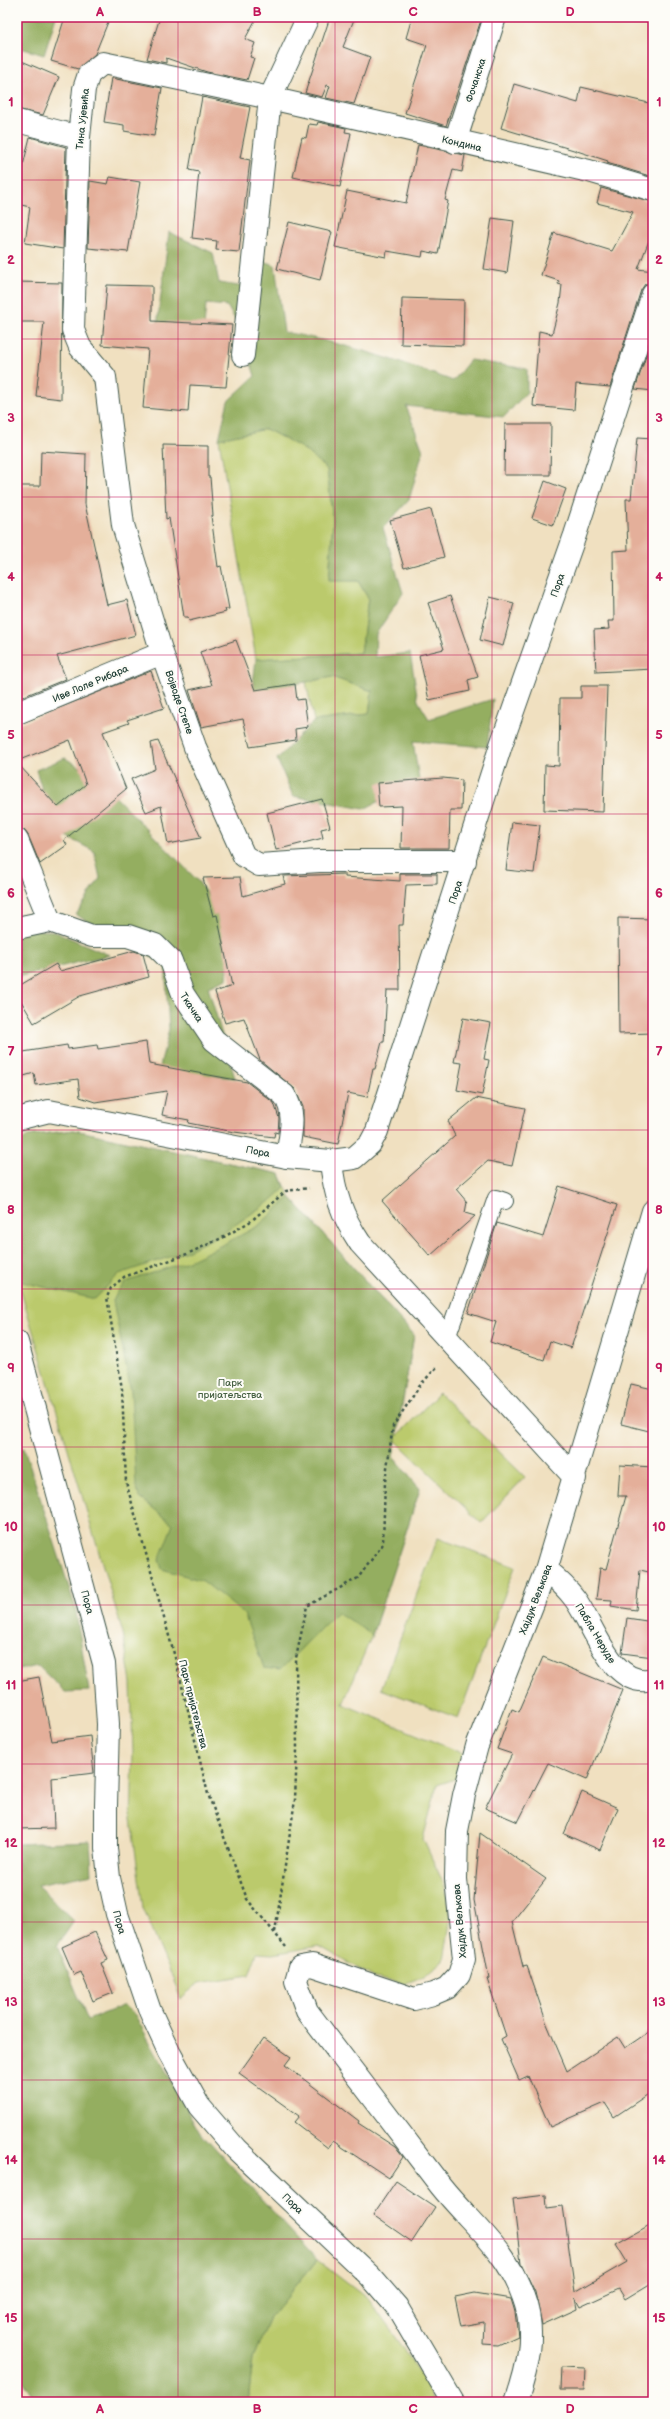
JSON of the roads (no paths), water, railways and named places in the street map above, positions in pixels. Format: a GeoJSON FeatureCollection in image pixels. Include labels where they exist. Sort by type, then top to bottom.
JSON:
{"type":"FeatureCollection","features":[{"type":"Feature","properties":{"kind":"street"},"geometry":{"type":"LineString","coordinates":[[243,355],[270,98],[308,17]]}},
{"type":"Feature","properties":{"kind":"street","name":"Фочанска"},"geometry":{"type":"LineString","coordinates":[[455,142],[495,17]]}},
{"type":"Feature","properties":{"kind":"street","name":"Тина Ујевића"},"geometry":{"type":"LineString","coordinates":[[73,330],[79,137],[84,89],[89,74],[103,63],[270,98]]}},
{"type":"Feature","properties":{"kind":"street","name":"Кондина"},"geometry":{"type":"LineString","coordinates":[[270,98],[455,142],[589,171],[653,190]]}},
{"type":"Feature","properties":{"kind":"street"},"geometry":{"type":"LineString","coordinates":[[17,121],[79,137]]}},
{"type":"Feature","properties":{"kind":"street","name":"Пора"},"geometry":{"type":"LineString","coordinates":[[17,1119],[49,1111],[287,1157],[331,1161],[354,1158],[370,1144],[377,1131],[465,861],[501,745],[575,535],[653,294]]}},
{"type":"Feature","properties":{"kind":"street","name":"Војводе Степе"},"geometry":{"type":"LineString","coordinates":[[73,330],[80,346],[105,377],[122,525],[162,653],[195,747],[220,799],[238,848],[249,861],[259,865],[319,862],[465,861]]}},
{"type":"Feature","properties":{"kind":"street","name":"Иве Лоле Рибара"},"geometry":{"type":"LineString","coordinates":[[17,713],[162,653]]}},
{"type":"Feature","properties":{"kind":"street"},"geometry":{"type":"LineString","coordinates":[[17,840],[50,921],[17,928]]}},
{"type":"Feature","properties":{"kind":"street","name":"Ткачка"},"geometry":{"type":"LineString","coordinates":[[50,921],[92,936],[128,936],[135,938],[155,945],[172,961],[182,994],[214,1040],[284,1094],[290,1103],[292,1116],[287,1157]]}},
{"type":"Feature","properties":{"kind":"street"},"geometry":{"type":"LineString","coordinates":[[331,1161],[334,1188],[350,1227],[360,1242],[575,1478]]}},
{"type":"Feature","properties":{"kind":"street","name":"Хајдук Вељкова"},"geometry":{"type":"LineString","coordinates":[[516,2402],[528,2367],[530,2321],[524,2296],[509,2266],[494,2244],[442,2186],[307,2011],[296,1981],[300,1967],[312,1965],[326,1968],[414,1999],[433,1994],[447,1988],[459,1975],[464,1959],[456,1871],[457,1831],[464,1795],[477,1746],[546,1570],[575,1478],[653,1211]]}},
{"type":"Feature","properties":{"kind":"street","name":"Пора"},"geometry":{"type":"LineString","coordinates":[[17,1342],[104,1664],[108,1724],[106,1848],[109,1878],[117,1914],[150,2011],[169,2052],[199,2106],[236,2148],[370,2276],[397,2307],[453,2402]]}},
{"type":"Feature","properties":{"kind":"street","name":"Пабла Неруде"},"geometry":{"type":"LineString","coordinates":[[546,1570],[574,1598],[604,1650],[619,1671],[640,1681],[653,1679]]}},
{"type":"Feature","properties":{"kind":"lane"},"geometry":{"type":"LineString","coordinates":[[451,1343],[496,1198],[505,1201]]}},
{"type":"Feature","properties":{"kind":"park label","name":"Парк пријатељства"},"geometry":{"type":"Point","coordinates":[230,1388]}}]}
